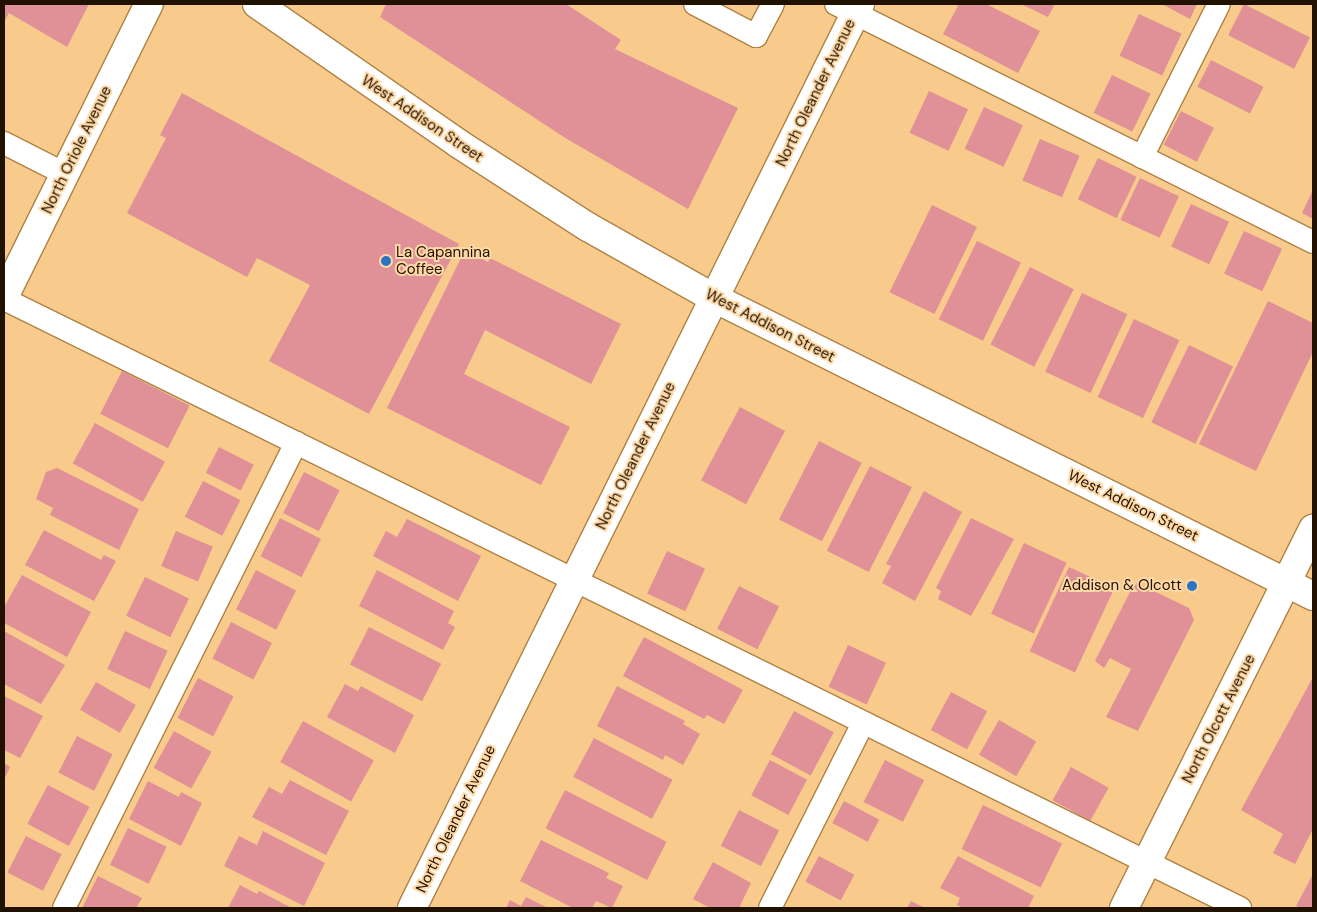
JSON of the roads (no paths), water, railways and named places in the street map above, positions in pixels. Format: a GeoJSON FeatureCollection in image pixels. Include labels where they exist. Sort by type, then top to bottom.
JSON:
{"type":"FeatureCollection","features":[{"type":"Feature","properties":{"kind":"street","name":"North Oriole Avenue"},"geometry":{"type":"LineString","coordinates":[[4,298],[149,4]]}},
{"type":"Feature","properties":{"kind":"street","name":"West Addison Street"},"geometry":{"type":"LineString","coordinates":[[257,4],[458,144],[588,227],[714,298],[1313,596]]}},
{"type":"Feature","properties":{"kind":"street","name":"North Oleander Avenue"},"geometry":{"type":"LineString","coordinates":[[412,908],[714,298],[851,7]]}},
{"type":"Feature","properties":{"kind":"street","name":"North Olcott Avenue"},"geometry":{"type":"LineString","coordinates":[[1124,908],[1313,529]]}},
{"type":"Feature","properties":{"kind":"lane"},"geometry":{"type":"LineString","coordinates":[[695,4],[756,36],[773,4]]}},
{"type":"Feature","properties":{"kind":"lane"},"geometry":{"type":"LineString","coordinates":[[1142,157],[1219,4]]}},
{"type":"Feature","properties":{"kind":"lane"},"geometry":{"type":"LineString","coordinates":[[851,7],[1142,157],[1313,242]]}},
{"type":"Feature","properties":{"kind":"lane"},"geometry":{"type":"LineString","coordinates":[[4,143],[65,174]]}},
{"type":"Feature","properties":{"kind":"lane"},"geometry":{"type":"LineString","coordinates":[[4,298],[1240,908]]}},
{"type":"Feature","properties":{"kind":"lane"},"geometry":{"type":"LineString","coordinates":[[64,908],[296,443]]}},
{"type":"Feature","properties":{"kind":"lane"},"geometry":{"type":"LineString","coordinates":[[770,908],[863,723]]}},
{"type":"Feature","properties":{"kind":"place","name":"La Capannina Coffee"},"geometry":{"type":"Point","coordinates":[386,261]}},
{"type":"Feature","properties":{"kind":"place","name":"Addison & Olcott"},"geometry":{"type":"Point","coordinates":[1192,586]}}]}
